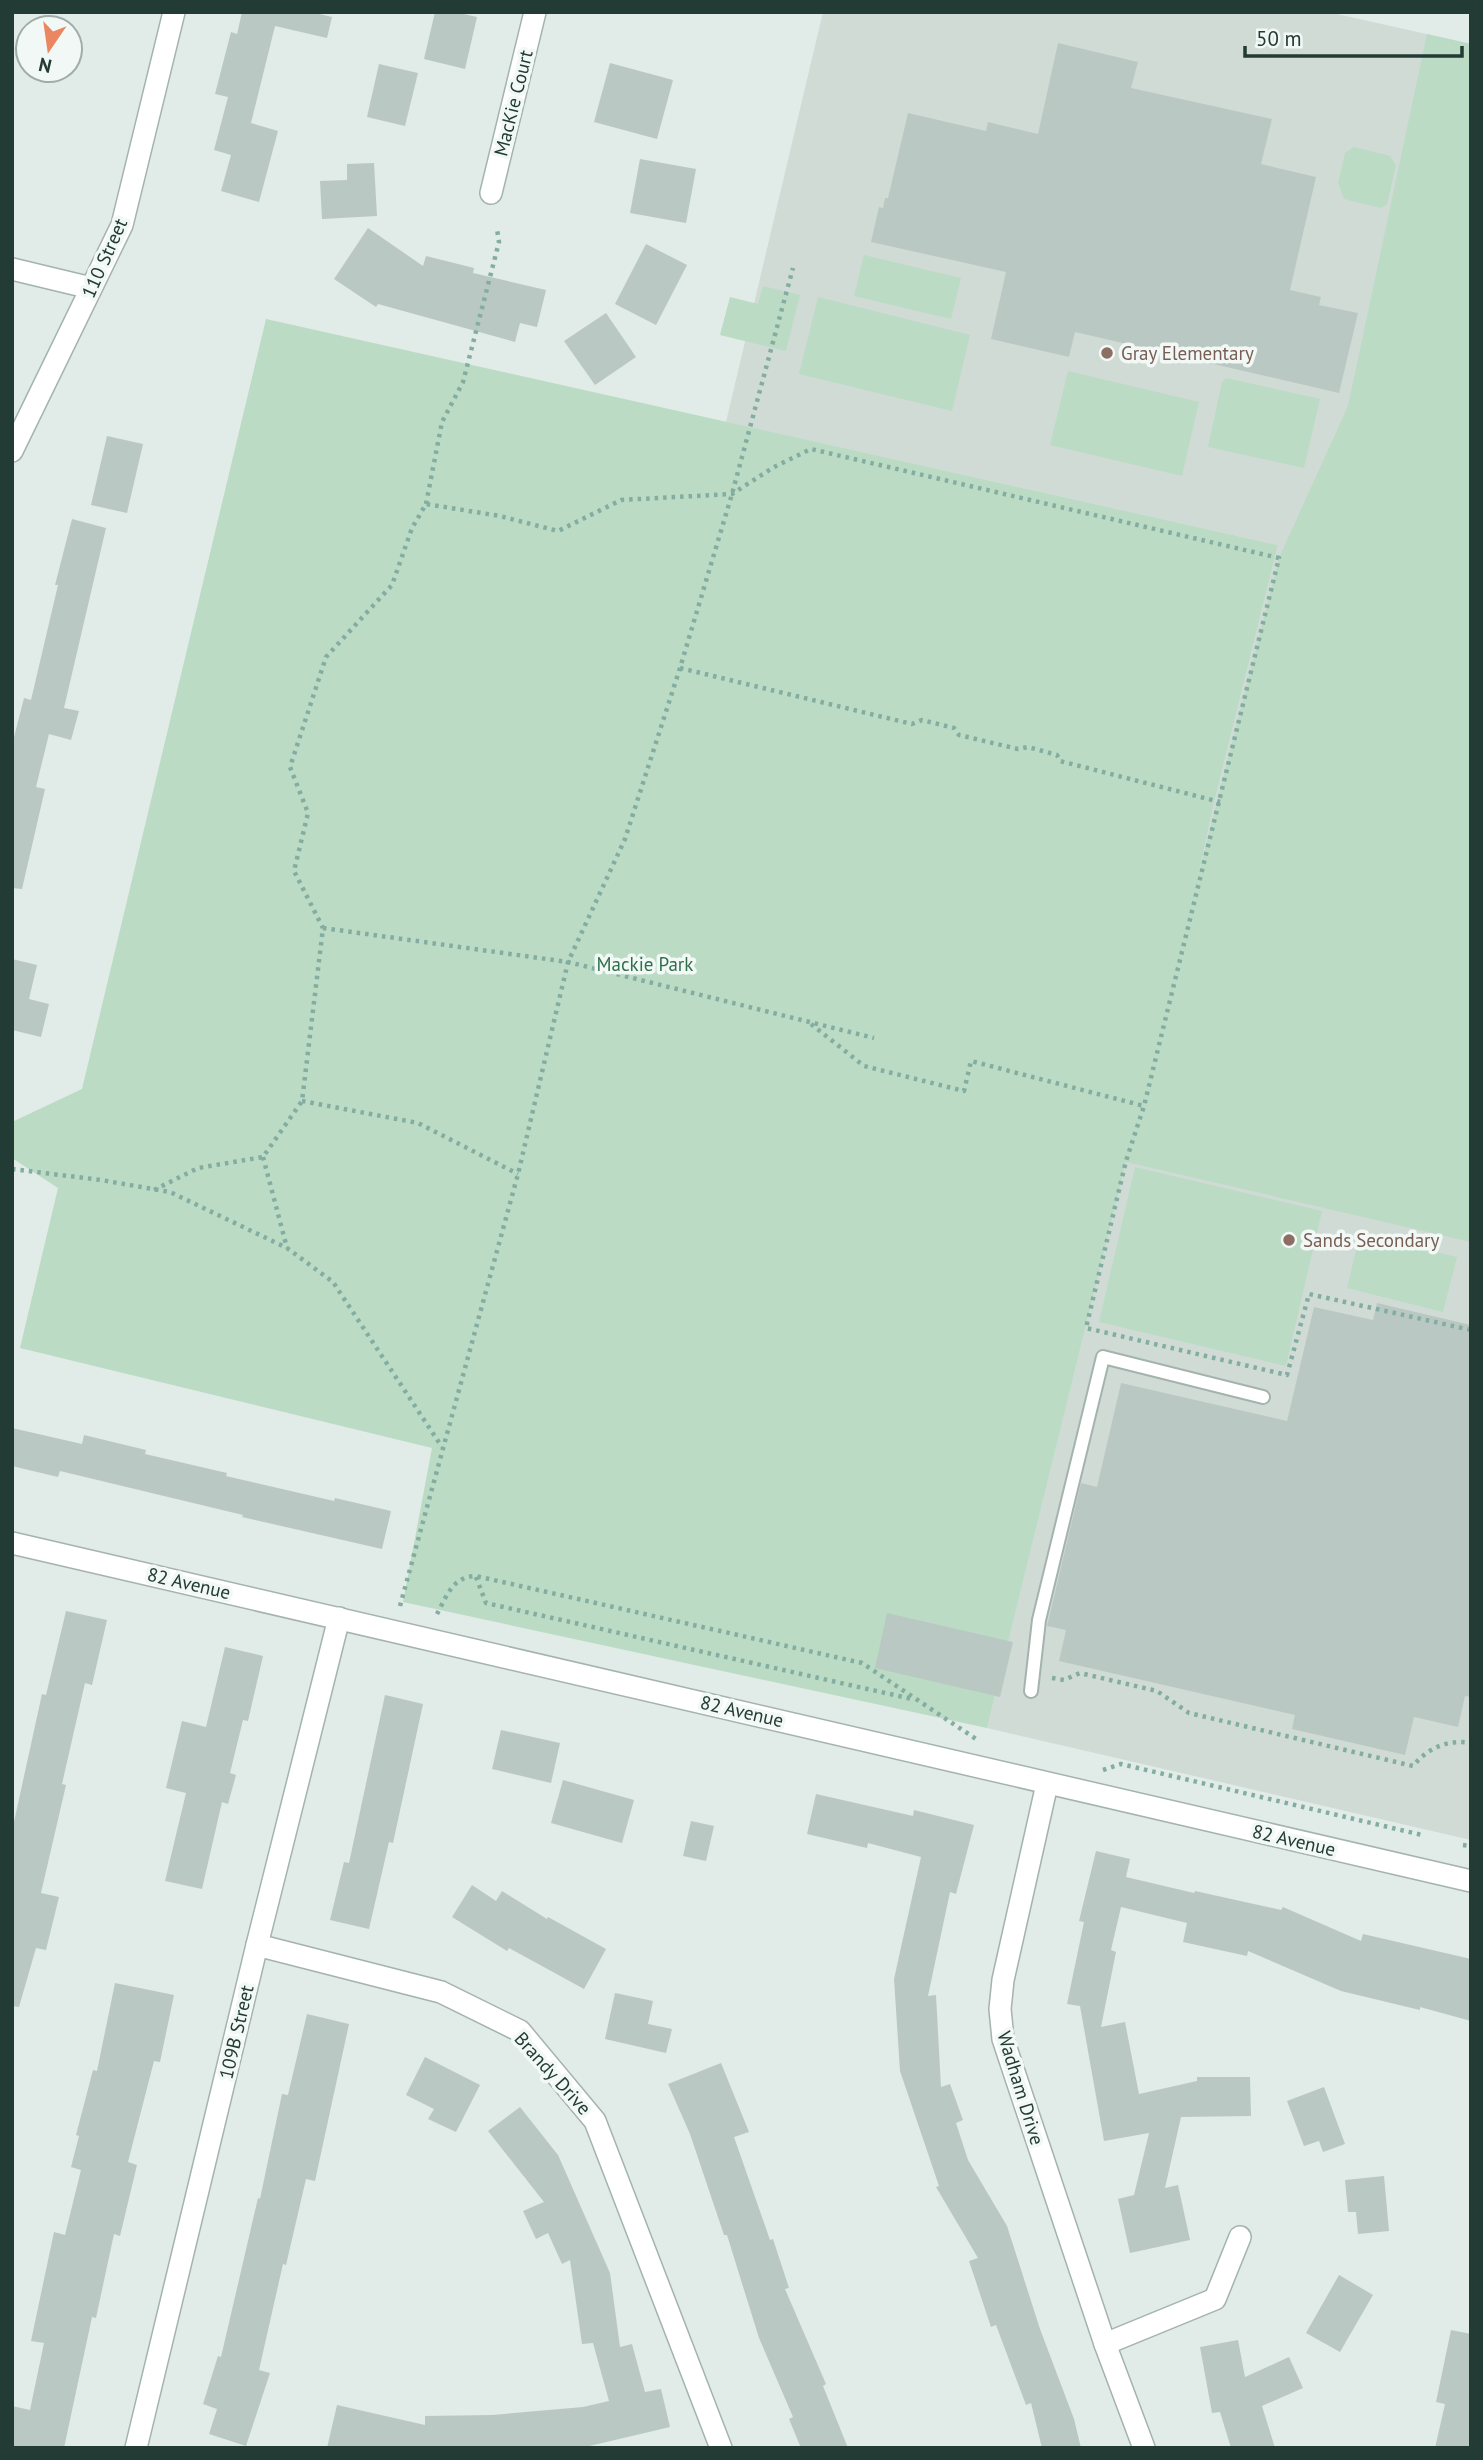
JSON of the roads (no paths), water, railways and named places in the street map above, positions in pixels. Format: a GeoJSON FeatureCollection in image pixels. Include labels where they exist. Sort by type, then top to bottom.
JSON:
{"type":"FeatureCollection","features":[{"type":"Feature","properties":{"kind":"street","name":"110 Street"},"geometry":{"type":"LineString","coordinates":[[12,451],[122,225],[174,12]]}},
{"type":"Feature","properties":{"kind":"street","name":"MacKie Court"},"geometry":{"type":"LineString","coordinates":[[491,193],[535,12]]}},
{"type":"Feature","properties":{"kind":"street"},"geometry":{"type":"LineString","coordinates":[[12,269],[91,288]]}},
{"type":"Feature","properties":{"kind":"street","name":"82 Avenue"},"geometry":{"type":"LineString","coordinates":[[12,1543],[1471,1881]]}},
{"type":"Feature","properties":{"kind":"street","name":"109B Street"},"geometry":{"type":"LineString","coordinates":[[136,2448],[339,1618]]}},
{"type":"Feature","properties":{"kind":"street","name":"Wadham Drive"},"geometry":{"type":"LineString","coordinates":[[1047,1784],[1003,1979],[1003,2039],[1105,2344],[1144,2448]]}},
{"type":"Feature","properties":{"kind":"street","name":"Brandy Drive"},"geometry":{"type":"LineString","coordinates":[[257,1945],[441,1992],[520,2031],[595,2121],[720,2448]]}},
{"type":"Feature","properties":{"kind":"street"},"geometry":{"type":"LineString","coordinates":[[1105,2344],[1215,2299],[1240,2237]]}},
{"type":"Feature","properties":{"kind":"lane"},"geometry":{"type":"LineString","coordinates":[[1031,1691],[1039,1620],[1103,1357],[1263,1397]]}},
{"type":"Feature","properties":{"kind":"place","name":"Gray Elementary"},"geometry":{"type":"Point","coordinates":[1107,353]}},
{"type":"Feature","properties":{"kind":"place","name":"Sands Secondary"},"geometry":{"type":"Point","coordinates":[1289,1240]}},
{"type":"Feature","properties":{"kind":"park label","name":"Mackie Park"},"geometry":{"type":"Point","coordinates":[645,964]}}]}
